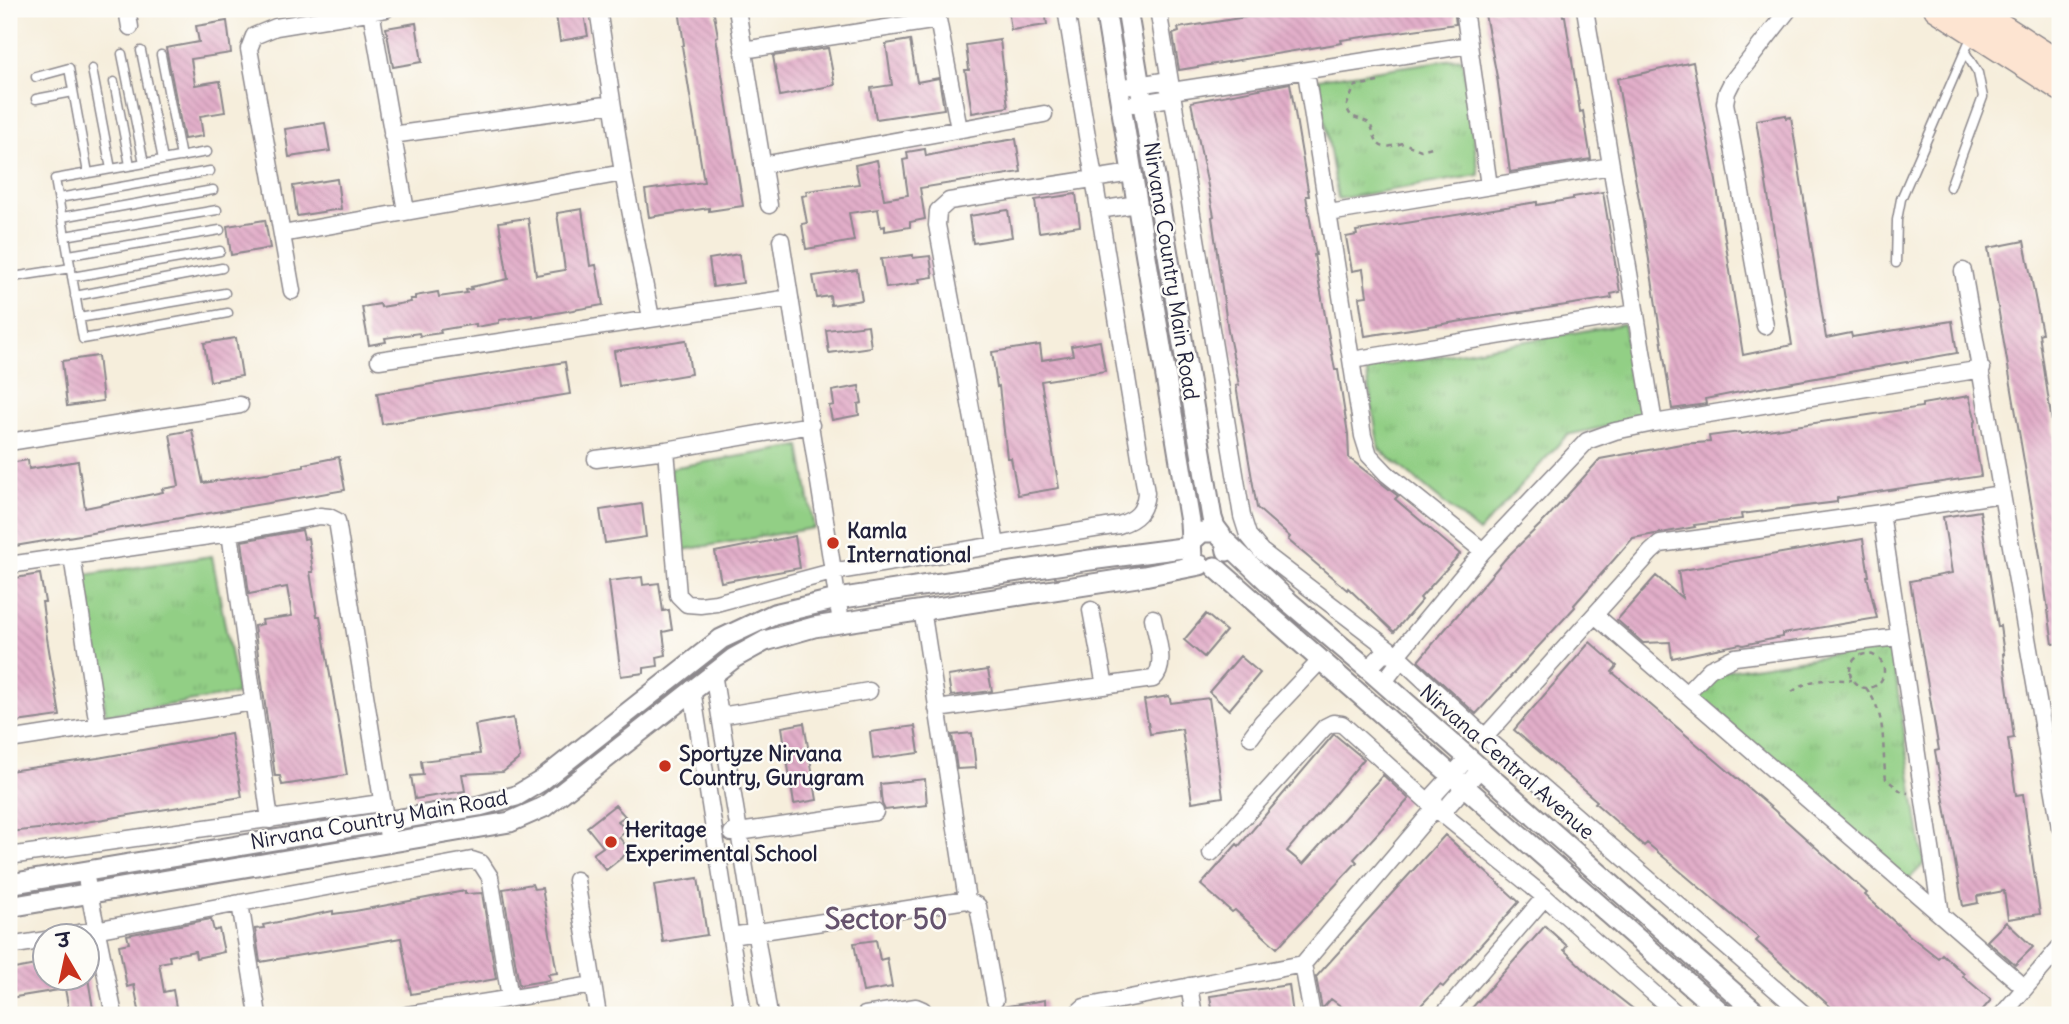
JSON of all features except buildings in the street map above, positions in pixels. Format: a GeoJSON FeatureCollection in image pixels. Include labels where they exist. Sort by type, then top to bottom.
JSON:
{"type":"FeatureCollection","features":[{"type":"Feature","properties":{"kind":"main road"},"geometry":{"type":"LineString","coordinates":[[1936,9],[1969,42],[2060,89]]}},
{"type":"Feature","properties":{"kind":"main road"},"geometry":{"type":"LineString","coordinates":[[1976,9],[2060,63]]}},
{"type":"Feature","properties":{"kind":"street"},"geometry":{"type":"LineString","coordinates":[[127,9],[130,27]]}},
{"type":"Feature","properties":{"kind":"street"},"geometry":{"type":"LineString","coordinates":[[598,9],[612,104],[651,318]]}},
{"type":"Feature","properties":{"kind":"street"},"geometry":{"type":"LineString","coordinates":[[737,9],[769,205]]}},
{"type":"Feature","properties":{"kind":"street"},"geometry":{"type":"LineString","coordinates":[[666,450],[678,595],[687,604],[700,606],[831,572],[1119,525],[1132,521],[1144,509],[1146,493],[1066,9]]}},
{"type":"Feature","properties":{"kind":"street","name":"Nirvana Country Main Road"},"geometry":{"type":"LineString","coordinates":[[9,884],[85,873],[384,812],[492,803],[523,793],[721,639],[774,614],[846,598],[1191,544],[1105,9]]}},
{"type":"Feature","properties":{"kind":"street","name":"Nirvana Country Main Road"},"geometry":{"type":"LineString","coordinates":[[1128,9],[1212,518],[1223,538]]}},
{"type":"Feature","properties":{"kind":"street"},"geometry":{"type":"LineString","coordinates":[[1158,9],[1242,516],[1248,535],[1261,551],[1396,655],[1485,737],[1805,1015]]}},
{"type":"Feature","properties":{"kind":"street"},"geometry":{"type":"LineString","coordinates":[[1464,9],[1489,186]]}},
{"type":"Feature","properties":{"kind":"street"},"geometry":{"type":"LineString","coordinates":[[1585,9],[1654,423]]}},
{"type":"Feature","properties":{"kind":"street"},"geometry":{"type":"LineString","coordinates":[[1765,326],[1725,103],[1732,82],[1788,9]]}},
{"type":"Feature","properties":{"kind":"street"},"geometry":{"type":"LineString","coordinates":[[292,291],[249,49],[254,36],[263,31],[379,10],[392,135],[406,211]]}},
{"type":"Feature","properties":{"kind":"street"},"geometry":{"type":"LineString","coordinates":[[743,50],[937,14],[959,129]]}},
{"type":"Feature","properties":{"kind":"street"},"geometry":{"type":"LineString","coordinates":[[1172,91],[1469,45]]}},
{"type":"Feature","properties":{"kind":"street"},"geometry":{"type":"LineString","coordinates":[[1306,72],[1363,436],[1369,456],[1387,474],[1483,551]]}},
{"type":"Feature","properties":{"kind":"street"},"geometry":{"type":"LineString","coordinates":[[1119,97],[1142,93],[1163,81],[1172,91]]}},
{"type":"Feature","properties":{"kind":"street"},"geometry":{"type":"LineString","coordinates":[[392,135],[612,104]]}},
{"type":"Feature","properties":{"kind":"street"},"geometry":{"type":"LineString","coordinates":[[762,165],[1044,114]]}},
{"type":"Feature","properties":{"kind":"street"},"geometry":{"type":"LineString","coordinates":[[1329,213],[1611,166]]}},
{"type":"Feature","properties":{"kind":"street"},"geometry":{"type":"LineString","coordinates":[[282,234],[624,173]]}},
{"type":"Feature","properties":{"kind":"street"},"geometry":{"type":"LineString","coordinates":[[996,544],[937,225],[938,211],[949,201],[1132,173]]}},
{"type":"Feature","properties":{"kind":"street"},"geometry":{"type":"LineString","coordinates":[[1099,210],[1137,204]]}},
{"type":"Feature","properties":{"kind":"street"},"geometry":{"type":"LineString","coordinates":[[780,240],[811,425],[831,572],[846,598]]}},
{"type":"Feature","properties":{"kind":"street"},"geometry":{"type":"LineString","coordinates":[[1963,271],[1982,369],[2001,494],[2057,785],[2060,827]]}},
{"type":"Feature","properties":{"kind":"street"},"geometry":{"type":"LineString","coordinates":[[379,360],[790,298]]}},
{"type":"Feature","properties":{"kind":"street"},"geometry":{"type":"LineString","coordinates":[[1352,360],[1636,313]]}},
{"type":"Feature","properties":{"kind":"street"},"geometry":{"type":"LineString","coordinates":[[1383,683],[1396,666],[1396,655],[1483,551],[1587,441],[1615,431],[1654,423],[1982,369]]}},
{"type":"Feature","properties":{"kind":"street"},"geometry":{"type":"LineString","coordinates":[[9,442],[240,405]]}},
{"type":"Feature","properties":{"kind":"street"},"geometry":{"type":"LineString","coordinates":[[596,459],[811,425]]}},
{"type":"Feature","properties":{"kind":"street"},"geometry":{"type":"LineString","coordinates":[[1485,737],[1660,544],[2001,494]]}},
{"type":"Feature","properties":{"kind":"street"},"geometry":{"type":"LineString","coordinates":[[1881,513],[1941,915]]}},
{"type":"Feature","properties":{"kind":"street"},"geometry":{"type":"LineString","coordinates":[[9,565],[230,533],[320,516],[337,521],[389,843]]}},
{"type":"Feature","properties":{"kind":"street"},"geometry":{"type":"LineString","coordinates":[[1207,566],[1224,560],[1227,554],[1223,538],[1209,531],[1202,532],[1191,544],[1193,560],[1207,566],[1320,660],[1724,1015]]}},
{"type":"Feature","properties":{"kind":"street"},"geometry":{"type":"LineString","coordinates":[[230,533],[270,820]]}},
{"type":"Feature","properties":{"kind":"street","name":"Nirvana Central Avenue"},"geometry":{"type":"LineString","coordinates":[[1223,538],[1289,602],[1759,1015]]}},
{"type":"Feature","properties":{"kind":"street"},"geometry":{"type":"LineString","coordinates":[[72,556],[98,726]]}},
{"type":"Feature","properties":{"kind":"street","name":"Nirvana Country Main Road"},"geometry":{"type":"LineString","coordinates":[[9,907],[497,825],[536,812],[713,673],[765,641],[841,622],[1207,566]]}},
{"type":"Feature","properties":{"kind":"street"},"geometry":{"type":"LineString","coordinates":[[841,622],[850,570]]}},
{"type":"Feature","properties":{"kind":"street"},"geometry":{"type":"LineString","coordinates":[[922,609],[967,900]]}},
{"type":"Feature","properties":{"kind":"street"},"geometry":{"type":"LineString","coordinates":[[1091,610],[1105,686]]}},
{"type":"Feature","properties":{"kind":"street"},"geometry":{"type":"LineString","coordinates":[[1595,615],[2024,987]]}},
{"type":"Feature","properties":{"kind":"street"},"geometry":{"type":"LineString","coordinates":[[937,709],[1153,679],[1159,674],[1161,665],[1153,618]]}},
{"type":"Feature","properties":{"kind":"street"},"geometry":{"type":"LineString","coordinates":[[1686,694],[1710,669],[1735,657],[1898,637]]}},
{"type":"Feature","properties":{"kind":"street"},"geometry":{"type":"LineString","coordinates":[[1368,669],[1384,654],[1396,655]]}},
{"type":"Feature","properties":{"kind":"street"},"geometry":{"type":"LineString","coordinates":[[1251,737],[1320,660]]}},
{"type":"Feature","properties":{"kind":"street"},"geometry":{"type":"LineString","coordinates":[[713,673],[769,1015]]}},
{"type":"Feature","properties":{"kind":"street"},"geometry":{"type":"LineString","coordinates":[[692,689],[743,1015]]}},
{"type":"Feature","properties":{"kind":"street"},"geometry":{"type":"LineString","coordinates":[[720,716],[869,691]]}},
{"type":"Feature","properties":{"kind":"street"},"geometry":{"type":"LineString","coordinates":[[9,740],[253,702]]}},
{"type":"Feature","properties":{"kind":"street"},"geometry":{"type":"LineString","coordinates":[[1211,853],[1325,727],[1333,723],[1342,724],[1436,808],[1545,897],[1678,1015]]}},
{"type":"Feature","properties":{"kind":"street"},"geometry":{"type":"LineString","coordinates":[[1075,1015],[1084,1007],[1303,964],[1436,808],[1447,807],[1458,781],[1474,763]]}},
{"type":"Feature","properties":{"kind":"street"},"geometry":{"type":"LineString","coordinates":[[715,835],[875,811]]}},
{"type":"Feature","properties":{"kind":"street"},"geometry":{"type":"LineString","coordinates":[[9,856],[270,820],[384,812]]}},
{"type":"Feature","properties":{"kind":"street"},"geometry":{"type":"LineString","coordinates":[[102,929],[472,860],[481,863],[490,877],[510,998]]}},
{"type":"Feature","properties":{"kind":"street"},"geometry":{"type":"LineString","coordinates":[[85,873],[95,922]]}},
{"type":"Feature","properties":{"kind":"street"},"geometry":{"type":"LineString","coordinates":[[576,880],[597,1015]]}},
{"type":"Feature","properties":{"kind":"street"},"geometry":{"type":"LineString","coordinates":[[1443,1015],[1545,897]]}},
{"type":"Feature","properties":{"kind":"street"},"geometry":{"type":"LineString","coordinates":[[731,936],[967,900],[978,906],[995,1000]]}},
{"type":"Feature","properties":{"kind":"street"},"geometry":{"type":"LineString","coordinates":[[240,903],[258,1015]]}},
{"type":"Feature","properties":{"kind":"street"},"geometry":{"type":"LineString","coordinates":[[9,946],[32,942]]}},
{"type":"Feature","properties":{"kind":"street"},"geometry":{"type":"LineString","coordinates":[[2002,1015],[2060,947]]}},
{"type":"Feature","properties":{"kind":"street"},"geometry":{"type":"LineString","coordinates":[[102,955],[114,1015]]}},
{"type":"Feature","properties":{"kind":"street"},"geometry":{"type":"LineString","coordinates":[[1303,964],[1312,1015]]}},
{"type":"Feature","properties":{"kind":"street"},"geometry":{"type":"LineString","coordinates":[[407,1015],[593,985]]}},
{"type":"Feature","properties":{"kind":"street"},"geometry":{"type":"LineString","coordinates":[[1189,986],[1194,1015]]}},
{"type":"Feature","properties":{"kind":"street"},"geometry":{"type":"LineString","coordinates":[[865,1015],[916,1007],[923,1010],[925,1015]]}},
{"type":"Feature","properties":{"kind":"lane"},"geometry":{"type":"LineString","coordinates":[[1950,187],[1983,97],[1969,42]]}},
{"type":"Feature","properties":{"kind":"lane"},"geometry":{"type":"LineString","coordinates":[[1896,263],[1896,220],[1902,199],[1969,42]]}},
{"type":"Feature","properties":{"kind":"lane"},"geometry":{"type":"LineString","coordinates":[[141,51],[163,160]]}},
{"type":"Feature","properties":{"kind":"lane"},"geometry":{"type":"LineString","coordinates":[[122,54],[144,163]]}},
{"type":"Feature","properties":{"kind":"lane"},"geometry":{"type":"LineString","coordinates":[[161,55],[181,157]]}},
{"type":"Feature","properties":{"kind":"lane"},"geometry":{"type":"LineString","coordinates":[[36,77],[69,68],[88,173]]}},
{"type":"Feature","properties":{"kind":"lane"},"geometry":{"type":"LineString","coordinates":[[92,69],[111,169]]}},
{"type":"Feature","properties":{"kind":"lane"},"geometry":{"type":"LineString","coordinates":[[114,82],[130,166]]}},
{"type":"Feature","properties":{"kind":"lane"},"geometry":{"type":"LineString","coordinates":[[36,99],[73,92]]}},
{"type":"Feature","properties":{"kind":"lane"},"geometry":{"type":"LineString","coordinates":[[207,152],[55,179],[83,339],[228,313]]}},
{"type":"Feature","properties":{"kind":"lane"},"geometry":{"type":"LineString","coordinates":[[59,198],[210,171]]}},
{"type":"Feature","properties":{"kind":"lane"},"geometry":{"type":"LineString","coordinates":[[62,216],[213,190]]}},
{"type":"Feature","properties":{"kind":"lane"},"geometry":{"type":"LineString","coordinates":[[65,236],[217,210]]}},
{"type":"Feature","properties":{"kind":"lane"},"geometry":{"type":"LineString","coordinates":[[69,255],[220,230]]}},
{"type":"Feature","properties":{"kind":"lane"},"geometry":{"type":"LineString","coordinates":[[9,261],[13,277],[71,272],[220,251]]}},
{"type":"Feature","properties":{"kind":"lane"},"geometry":{"type":"LineString","coordinates":[[75,296],[222,268]]}},
{"type":"Feature","properties":{"kind":"lane"},"geometry":{"type":"LineString","coordinates":[[79,318],[225,292]]}},
{"type":"Feature","properties":{"kind":"path"},"geometry":{"type":"LineString","coordinates":[[1378,82],[1355,86],[1346,107],[1352,116],[1370,123],[1375,140],[1382,147],[1391,149],[1404,143],[1421,150],[1432,147]]}},
{"type":"Feature","properties":{"kind":"path"},"geometry":{"type":"LineString","coordinates":[[1852,680],[1850,669],[1854,659],[1864,654],[1875,656],[1882,664],[1883,675],[1877,685],[1866,688]]}},
{"type":"Feature","properties":{"kind":"path"},"geometry":{"type":"LineString","coordinates":[[1792,692],[1811,681],[1852,680],[1866,688],[1872,695],[1882,720],[1886,779],[1902,792],[1922,794]]}},
{"type":"Feature","properties":{"kind":"green space"},"geometry":{"type":"Polygon","coordinates":[[[1462,58],[1479,175],[1338,199],[1318,79],[1462,58]]]}},
{"type":"Feature","properties":{"kind":"green space"},"geometry":{"type":"Polygon","coordinates":[[[1623,324],[1643,419],[1567,435],[1479,532],[1379,449],[1366,369],[1623,324]]]}},
{"type":"Feature","properties":{"kind":"green space"},"geometry":{"type":"Polygon","coordinates":[[[800,446],[814,528],[682,550],[670,468],[800,446]]]}},
{"type":"Feature","properties":{"kind":"green space"},"geometry":{"type":"Polygon","coordinates":[[[212,556],[238,694],[106,715],[84,575],[212,556]]]}},
{"type":"Feature","properties":{"kind":"green space"},"geometry":{"type":"Polygon","coordinates":[[[1891,646],[1924,864],[1906,882],[1696,696],[1714,673],[1891,646]]]}},
{"type":"Feature","properties":{"kind":"place","name":"Kamla International"},"geometry":{"type":"Point","coordinates":[833,543]}},
{"type":"Feature","properties":{"kind":"place","name":"Sportyze Nirvana Country, Gurugram"},"geometry":{"type":"Point","coordinates":[665,766]}},
{"type":"Feature","properties":{"kind":"place","name":"Heritage Experimental School"},"geometry":{"type":"Point","coordinates":[611,842]}},
{"type":"Feature","properties":{"kind":"district","name":"Sector 50"},"geometry":{"type":"Point","coordinates":[886,919]}}]}
